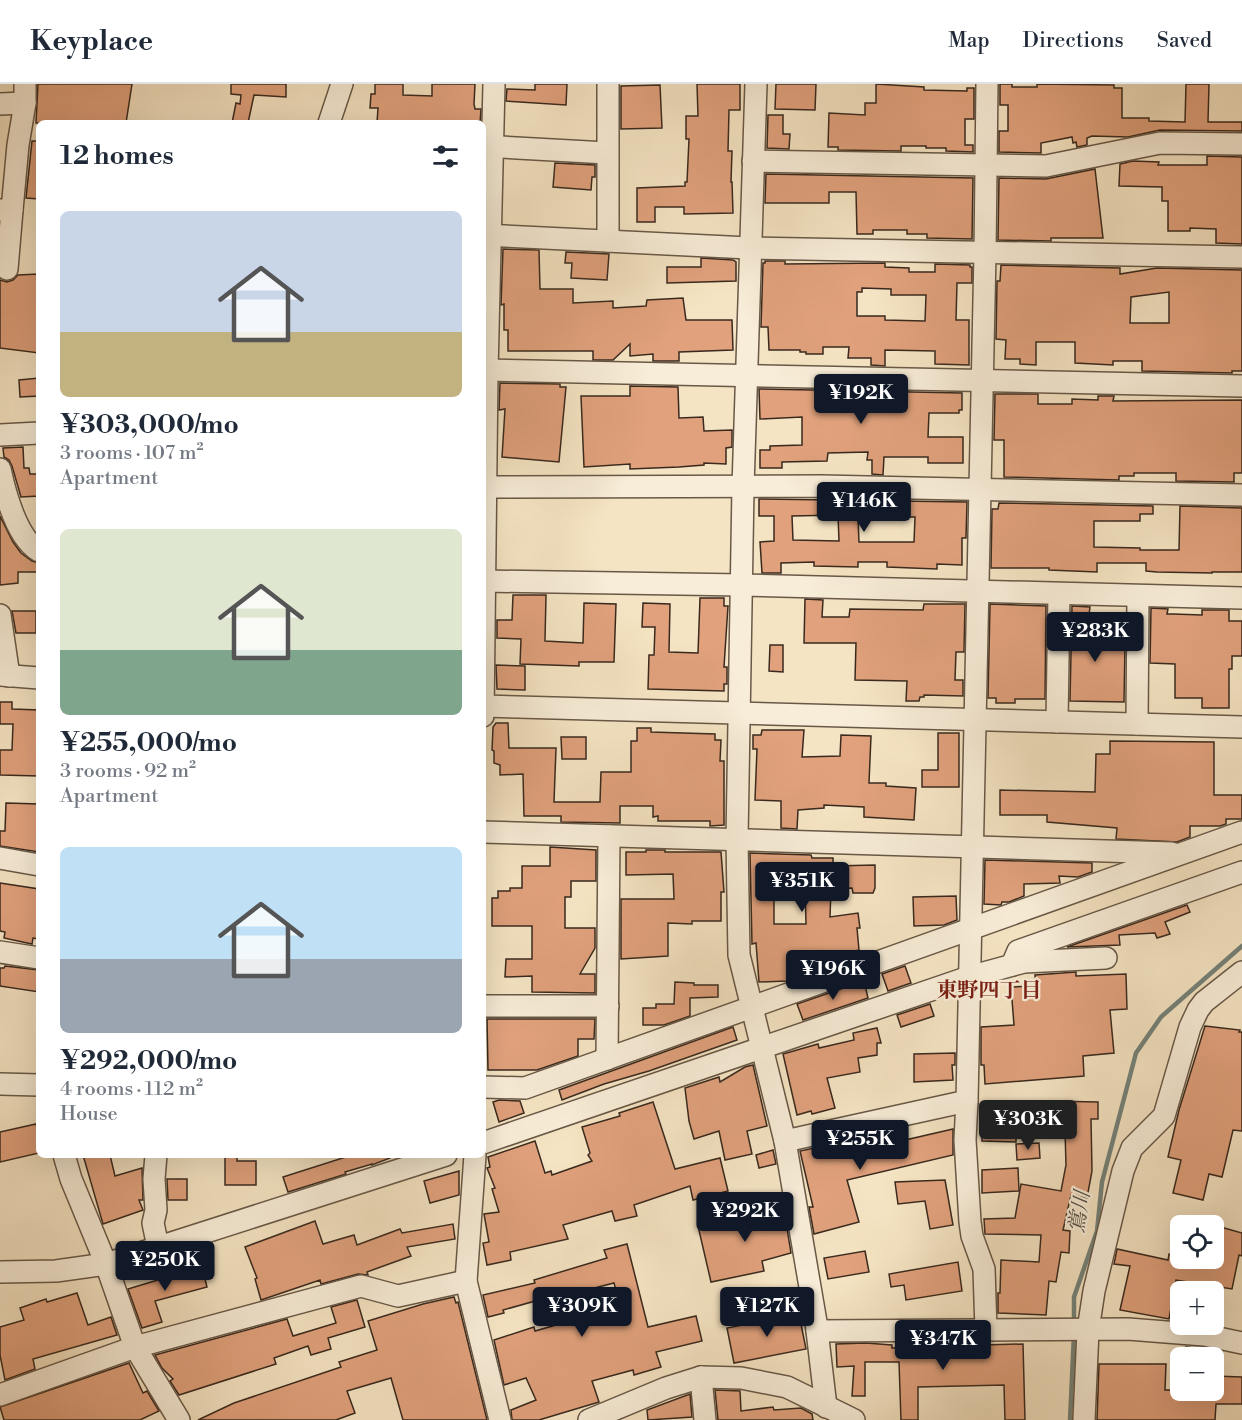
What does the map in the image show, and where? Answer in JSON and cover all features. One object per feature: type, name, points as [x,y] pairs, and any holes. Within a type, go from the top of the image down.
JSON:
[{"type":"street","points":[[330,120],[342,84]]},
{"type":"street","points":[[486,303],[488,146],[494,84]]},
{"type":"street","points":[[608,84],[608,241]]},
{"type":"street","points":[[756,84],[743,487],[737,839],[739,955],[785,1141],[817,1331],[826,1407]]},
{"type":"street","points":[[986,1330],[984,1269],[972,1236],[965,1140],[973,848],[987,84]]},
{"type":"street","points":[[0,104],[25,94],[6,210],[7,269]]},
{"type":"street","points":[[753,161],[1046,166],[1160,143],[1242,144]]},
{"type":"street","points":[[488,146],[607,153]]},
{"type":"street","points":[[487,235],[749,248],[1242,257]]},
{"type":"street","points":[[486,371],[1242,386]]},
{"type":"street","points":[[0,435],[36,433]]},
{"type":"street","points":[[0,469],[4,491],[12,511],[31,546],[36,549]]},
{"type":"street","points":[[486,487],[821,486],[1242,495]]},
{"type":"street","points":[[486,580],[1242,598]]},
{"type":"street","points":[[1057,722],[1059,594]]},
{"type":"street","points":[[1137,724],[1138,596]]},
{"type":"street","points":[[0,615],[4,676],[36,678]]},
{"type":"street","points":[[486,706],[1242,727]]},
{"type":"street","points":[[486,832],[1185,853]]},
{"type":"street","points":[[486,1087],[525,1088],[1242,832]]},
{"type":"street","points":[[607,1059],[609,836]]},
{"type":"street","points":[[0,858],[36,864]]},
{"type":"street","points":[[1012,965],[1018,951],[1242,872]]},
{"type":"street","points":[[0,952],[36,958]]},
{"type":"street","points":[[486,1142],[969,977],[1024,962],[1106,958]]},
{"type":"street","points":[[1084,1420],[1086,1330],[1123,1171],[1132,1148],[1164,1116],[1190,1027],[1198,1010],[1204,1002],[1242,972]]},
{"type":"street","points":[[486,1006],[608,1006]]},
{"type":"street","points":[[0,1084],[36,1085]]},
{"type":"street","points":[[785,1141],[967,1101]]},
{"type":"street","points":[[65,1158],[135,1347],[179,1420]]},
{"type":"street","points":[[156,1158],[154,1179],[156,1210],[153,1223],[158,1247]]},
{"type":"street","points":[[0,1272],[56,1271],[106,1264],[437,1158]]},
{"type":"street","points":[[476,1158],[466,1281],[500,1420]]},
{"type":"street","points":[[0,1395],[135,1347],[361,1286],[398,1296],[466,1281]]},
{"type":"street","points":[[817,1331],[1128,1329],[1204,1335],[1242,1343]]},
{"type":"street","points":[[701,1377],[705,1420]]},
{"type":"street","points":[[589,1420],[666,1388],[701,1377],[741,1378],[787,1387],[854,1420]]},
{"type":"building","points":[[38,84],[132,84],[126,120],[36,120]]},
{"type":"building","points":[[231,84],[286,84],[286,97],[254,95],[249,120],[233,120],[236,103],[240,104],[241,95],[231,94]]},
{"type":"building","points":[[375,84],[403,84],[403,95],[432,96],[432,84],[475,84],[474,104],[475,109],[481,109],[480,120],[377,120],[378,108],[370,108],[371,94],[375,94]]},
{"type":"building","points":[[535,84],[567,84],[566,105],[506,101],[507,89],[535,90]]},
{"type":"building","points":[[697,84],[740,84],[740,110],[729,110],[728,151],[732,151],[733,213],[684,214],[684,207],[655,207],[655,222],[637,222],[637,188],[685,186],[687,182],[689,139],[686,139],[686,116],[698,116]]},
{"type":"building","points":[[776,84],[816,84],[815,110],[775,109]]},
{"type":"building","points":[[876,84],[924,87],[924,90],[967,91],[967,88],[974,88],[974,119],[965,119],[965,145],[973,145],[973,152],[946,151],[946,148],[926,148],[926,146],[901,146],[901,151],[838,150],[838,147],[828,147],[829,113],[865,115],[865,103],[876,103]]},
{"type":"building","points":[[1000,84],[1012,84],[1012,87],[1037,87],[1037,84],[1114,85],[1114,88],[1122,88],[1122,118],[1185,122],[1186,84],[1209,84],[1208,122],[1242,122],[1242,131],[1160,130],[1128,137],[1092,136],[1087,138],[1087,145],[1077,147],[1072,137],[1041,143],[1041,153],[999,152],[999,131],[1008,131],[1008,105],[1000,105]]},
{"type":"building","points":[[660,85],[662,128],[621,129],[621,86]]},
{"type":"building","points":[[768,115],[783,115],[783,134],[790,134],[789,149],[767,148]]},
{"type":"building","points":[[32,141],[36,141],[36,199],[26,198]]},
{"type":"building","points":[[1207,156],[1242,157],[1242,244],[1216,243],[1216,229],[1190,228],[1190,231],[1168,231],[1168,201],[1162,201],[1162,187],[1119,186],[1120,164],[1133,161],[1159,162],[1158,165],[1207,165]]},
{"type":"building","points":[[555,163],[595,165],[595,177],[592,177],[591,190],[553,187]]},
{"type":"building","points":[[1095,169],[1103,238],[1051,238],[1051,241],[998,240],[999,178],[1046,179]]},
{"type":"building","points":[[766,174],[973,178],[972,239],[927,238],[927,234],[907,234],[907,230],[873,230],[873,234],[857,234],[856,192],[829,192],[829,203],[765,203]]},
{"type":"building","points":[[503,249],[539,250],[540,289],[573,289],[573,303],[613,301],[613,308],[646,306],[647,300],[683,298],[686,320],[732,320],[733,350],[679,352],[679,361],[653,361],[653,354],[630,356],[630,344],[613,360],[593,360],[593,351],[508,351],[508,330],[504,330],[504,304],[501,305]]},
{"type":"building","points":[[566,252],[609,254],[607,280],[571,278],[572,263],[565,263]]},
{"type":"building","points":[[701,258],[733,260],[736,262],[736,281],[667,283],[667,267],[701,267]]},
{"type":"building","points":[[765,261],[785,261],[785,264],[885,263],[885,267],[909,268],[909,272],[935,272],[935,264],[970,265],[972,283],[957,283],[956,320],[969,320],[969,365],[935,364],[935,351],[885,350],[885,366],[871,365],[871,358],[848,358],[849,347],[823,347],[823,354],[806,354],[800,350],[769,350],[768,327],[761,327],[763,263]],"holes":[[[862,288],[891,289],[891,295],[926,295],[925,321],[885,320],[885,316],[857,316],[857,292],[862,292]]]},
{"type":"building","points":[[1001,265],[1120,268],[1120,274],[1157,268],[1242,270],[1242,371],[1232,371],[1232,373],[1142,371],[1142,361],[1113,361],[1113,365],[1075,363],[1075,342],[1036,342],[1036,365],[1020,364],[1020,359],[1005,359],[1006,340],[996,339],[997,281],[1000,281]],"holes":[[[1169,292],[1169,323],[1130,323],[1131,297]]]},
{"type":"building","points":[[36,274],[36,353],[0,348],[0,280],[7,282],[18,275]]},
{"type":"building","points":[[36,378],[36,396],[20,397],[19,380]]},
{"type":"building","points":[[500,383],[560,384],[560,387],[566,387],[559,462],[502,457],[505,409],[499,410]]},
{"type":"building","points":[[630,386],[678,387],[679,418],[703,417],[704,431],[732,430],[732,447],[726,448],[726,464],[704,463],[704,465],[630,469],[630,464],[584,467],[581,396],[630,396]]},
{"type":"building","points":[[759,389],[962,393],[962,410],[959,410],[959,413],[929,413],[928,437],[963,437],[963,463],[928,463],[928,457],[884,457],[883,475],[872,474],[872,460],[867,460],[868,452],[828,453],[827,461],[782,462],[782,468],[760,468],[760,450],[770,450],[770,446],[802,445],[802,417],[760,419]]},
{"type":"building","points":[[995,394],[1038,394],[1038,404],[1072,404],[1072,399],[1098,400],[1098,396],[1114,396],[1113,401],[1242,400],[1242,473],[1234,473],[1234,482],[1176,481],[1176,473],[1134,473],[1134,476],[1119,476],[1119,480],[1004,477],[1004,440],[994,440]]},
{"type":"building","points":[[23,447],[24,468],[29,468],[30,474],[36,474],[36,496],[21,497],[12,466],[4,457],[3,448]]},
{"type":"building","points":[[759,499],[967,502],[966,538],[962,538],[962,565],[937,564],[937,569],[887,567],[887,562],[858,562],[858,567],[814,566],[814,562],[781,563],[781,573],[762,573],[760,542],[774,541],[774,516],[759,516]],"holes":[[[838,515],[839,541],[793,540],[792,516]],[[858,517],[915,517],[914,542],[859,542]]]},
{"type":"building","points":[[999,503],[1153,506],[1153,514],[1140,514],[1140,521],[1094,521],[1094,547],[1140,548],[1140,550],[1179,550],[1180,506],[1242,508],[1242,572],[1146,571],[1146,563],[1097,563],[1097,572],[1049,570],[1049,568],[991,568],[992,509],[998,509]]},
{"type":"building","points":[[0,516],[21,553],[36,562],[36,572],[18,572],[18,583],[0,585]]},
{"type":"building","points":[[513,595],[546,595],[545,641],[583,643],[584,603],[616,604],[614,662],[579,662],[579,666],[520,664],[521,639],[497,638],[497,620],[512,620]]},
{"type":"building","points":[[700,598],[724,598],[724,606],[728,606],[724,667],[727,667],[727,684],[724,684],[724,691],[648,689],[649,655],[654,655],[655,627],[642,627],[643,603],[670,604],[669,652],[698,653]]},
{"type":"building","points":[[805,599],[823,600],[822,617],[849,617],[850,609],[923,610],[924,604],[965,604],[964,652],[956,652],[955,680],[963,680],[963,696],[924,695],[919,701],[906,701],[907,681],[855,680],[856,643],[804,643]]},
{"type":"building","points":[[990,604],[1046,606],[1045,699],[1015,699],[1015,703],[996,703],[996,698],[988,698]]},
{"type":"building","points":[[1072,606],[1090,607],[1089,615],[1095,615],[1094,641],[1115,641],[1115,644],[1125,644],[1124,702],[1070,701]]},
{"type":"building","points":[[1151,608],[1168,609],[1167,614],[1202,615],[1202,610],[1229,610],[1229,621],[1242,621],[1242,656],[1232,656],[1232,669],[1229,669],[1229,708],[1202,708],[1202,698],[1175,698],[1175,664],[1150,663]]},
{"type":"building","points":[[12,611],[36,611],[36,633],[16,633]]},
{"type":"building","points":[[770,645],[783,645],[783,672],[769,671]]},
{"type":"building","points":[[496,665],[525,666],[525,690],[497,689]]},
{"type":"building","points":[[0,702],[12,702],[12,709],[36,710],[36,776],[0,775],[0,750],[12,750],[13,724],[0,724]]},
{"type":"building","points":[[496,723],[508,723],[509,748],[556,748],[554,802],[600,802],[601,772],[631,772],[631,741],[637,741],[637,728],[651,728],[651,732],[715,734],[715,740],[721,740],[720,761],[724,761],[724,825],[710,826],[710,821],[658,821],[658,816],[653,817],[653,806],[620,806],[620,823],[561,822],[561,816],[524,816],[523,774],[500,775],[500,765],[494,763],[493,727]]},
{"type":"building","points":[[762,730],[804,730],[802,757],[840,756],[841,735],[871,736],[869,783],[916,788],[914,820],[864,817],[864,807],[824,805],[824,808],[798,810],[797,829],[781,828],[781,801],[755,800],[757,749],[753,749],[753,735],[761,735]]},
{"type":"building","points":[[938,733],[959,733],[959,787],[922,787],[922,770],[938,770]]},
{"type":"building","points":[[561,737],[586,737],[586,759],[562,759]]},
{"type":"building","points":[[1110,741],[1214,742],[1214,795],[1242,795],[1242,819],[1226,819],[1226,824],[1220,826],[1190,826],[1190,837],[1177,842],[1116,839],[1117,828],[1047,822],[1047,815],[1000,815],[1000,790],[1095,792],[1096,754],[1110,754]]},
{"type":"building","points":[[6,803],[36,804],[36,852],[0,846],[0,831],[5,831]]},
{"type":"building","points":[[550,847],[596,850],[596,881],[571,881],[571,897],[565,897],[565,928],[595,928],[595,948],[580,974],[595,974],[595,993],[532,992],[532,976],[505,977],[506,959],[532,959],[532,926],[492,926],[492,898],[498,898],[498,891],[522,888],[522,866],[550,866]]},
{"type":"building","points":[[646,850],[721,852],[724,892],[721,892],[721,921],[692,921],[692,924],[668,923],[668,956],[621,959],[621,899],[674,899],[673,874],[626,875],[626,852],[646,852]]},
{"type":"building","points":[[750,853],[833,858],[833,866],[875,865],[873,893],[853,893],[852,888],[831,889],[830,917],[858,913],[860,928],[857,928],[859,950],[855,951],[857,956],[846,960],[825,960],[826,966],[801,968],[801,976],[787,981],[759,982],[756,943],[752,944]],"holes":[[[774,884],[805,884],[806,924],[774,924]]]},
{"type":"building","points":[[985,860],[1092,863],[1092,872],[1078,877],[1059,876],[1060,883],[1024,884],[1024,896],[1009,902],[1002,902],[1001,905],[984,904]]},
{"type":"building","points":[[0,883],[36,889],[36,938],[33,938],[32,944],[4,938],[5,932],[0,931]]},
{"type":"building","points":[[956,896],[957,920],[944,925],[914,926],[913,897]]},
{"type":"building","points":[[1187,905],[1190,912],[1165,922],[1170,934],[1157,938],[1155,933],[1119,935],[1120,945],[1067,947]]},
{"type":"building","points":[[5,966],[36,970],[36,992],[0,986],[0,968]]},
{"type":"building","points":[[905,966],[911,983],[888,991],[882,974]]},
{"type":"building","points":[[1076,972],[1076,976],[1126,974],[1127,1009],[1110,1010],[1114,1053],[1083,1056],[1084,1076],[985,1084],[984,1065],[981,1065],[981,1027],[1014,1025],[1011,987],[1036,986],[1035,975]]},
{"type":"building","points":[[864,981],[868,998],[803,1020],[797,1004]]},
{"type":"building","points":[[675,982],[718,985],[718,997],[690,998],[690,1016],[664,1025],[643,1025],[643,1008],[656,1008],[656,1004],[674,1004]]},
{"type":"building","points":[[930,1004],[934,1016],[901,1027],[897,1015]]},
{"type":"building","points":[[487,1019],[595,1019],[594,1039],[578,1039],[578,1056],[537,1070],[488,1070]]},
{"type":"building","points":[[1205,1026],[1242,1032],[1242,1131],[1233,1130],[1222,1177],[1209,1174],[1203,1200],[1173,1193],[1181,1160],[1168,1157],[1179,1110]]},
{"type":"building","points":[[733,1027],[737,1040],[562,1100],[559,1090]]},
{"type":"building","points":[[877,1028],[881,1043],[877,1043],[877,1055],[858,1058],[860,1072],[827,1078],[835,1108],[797,1115],[783,1054],[818,1044],[819,1048],[854,1040],[853,1033]]},
{"type":"building","points":[[955,1053],[955,1065],[952,1065],[953,1080],[914,1082],[914,1054]]},
{"type":"building","points":[[753,1065],[767,1126],[747,1131],[752,1154],[725,1160],[719,1131],[694,1139],[685,1088],[719,1077],[720,1082],[745,1067]]},
{"type":"building","points":[[520,1101],[524,1113],[499,1122],[493,1102]]},
{"type":"building","points":[[1048,1101],[1098,1102],[1098,1119],[1091,1119],[1092,1171],[1087,1198],[1071,1195],[1063,1230],[1070,1231],[1069,1253],[1061,1252],[1056,1282],[1049,1281],[1046,1315],[998,1313],[1001,1260],[1039,1262],[1041,1235],[985,1234],[984,1219],[1015,1218],[1021,1184],[1061,1191],[1066,1165],[1065,1131],[1048,1131]]},
{"type":"building","points":[[653,1102],[675,1169],[720,1158],[728,1191],[693,1200],[690,1186],[634,1205],[637,1216],[615,1221],[612,1211],[563,1225],[568,1239],[510,1252],[511,1260],[487,1265],[483,1243],[489,1242],[484,1214],[499,1212],[492,1189],[495,1188],[487,1168],[490,1167],[488,1157],[535,1141],[545,1173],[551,1171],[552,1175],[592,1161],[588,1155],[590,1153],[582,1127],[620,1116],[619,1113]]},
{"type":"building","points":[[983,1112],[1016,1112],[1016,1142],[982,1141]]},
{"type":"building","points":[[36,1124],[36,1154],[0,1162],[0,1132]]},
{"type":"building","points":[[953,1129],[953,1155],[847,1180],[859,1222],[814,1234],[809,1207],[813,1207],[800,1151],[877,1135],[879,1146]]},
{"type":"building","points":[[1039,1143],[1040,1158],[1017,1160],[1016,1144]]},
{"type":"building","points":[[773,1150],[776,1164],[759,1168],[756,1155]]},
{"type":"building","points":[[84,1158],[111,1158],[115,1176],[142,1168],[143,1200],[139,1200],[143,1210],[103,1224]]},
{"type":"building","points":[[225,1158],[237,1158],[237,1161],[256,1161],[256,1185],[225,1185]]},
{"type":"building","points":[[343,1158],[390,1158],[288,1192],[283,1177]]},
{"type":"building","points":[[1018,1168],[1019,1191],[982,1193],[982,1170]]},
{"type":"building","points":[[459,1171],[459,1195],[430,1203],[424,1181]]},
{"type":"building","points":[[167,1179],[187,1179],[187,1200],[168,1200]]},
{"type":"building","points":[[945,1180],[953,1225],[930,1229],[925,1201],[898,1204],[895,1182]]},
{"type":"building","points":[[783,1204],[791,1253],[762,1261],[764,1271],[711,1282],[698,1226]]},
{"type":"building","points":[[315,1221],[323,1244],[354,1235],[357,1245],[400,1229],[402,1233],[453,1224],[455,1239],[407,1247],[411,1256],[367,1272],[368,1275],[358,1274],[321,1284],[320,1280],[261,1300],[255,1279],[257,1278],[245,1247]]},
{"type":"building","points":[[1224,1228],[1242,1233],[1242,1256],[1239,1255],[1232,1289],[1224,1288],[1224,1281],[1170,1281],[1169,1319],[1120,1310],[1130,1266],[1114,1264],[1117,1249],[1168,1260],[1169,1254],[1170,1269],[1224,1269]]},
{"type":"building","points":[[627,1244],[648,1327],[696,1316],[702,1341],[656,1352],[661,1367],[634,1375],[633,1370],[592,1381],[599,1402],[539,1420],[512,1420],[511,1410],[536,1400],[526,1378],[504,1385],[494,1340],[534,1327],[535,1331],[577,1319],[578,1322],[621,1309],[614,1283],[540,1302],[539,1300],[503,1310],[504,1313],[488,1317],[483,1295],[535,1283],[534,1280],[607,1258],[604,1250]]},
{"type":"building","points":[[865,1251],[869,1272],[828,1279],[824,1258]]},
{"type":"building","points":[[958,1262],[962,1291],[906,1300],[904,1285],[891,1287],[889,1274]]},
{"type":"building","points":[[201,1263],[207,1287],[155,1301],[162,1322],[142,1328],[128,1289],[171,1276],[169,1272]]},
{"type":"building","points":[[77,1293],[88,1325],[111,1317],[117,1335],[33,1359],[35,1369],[5,1380],[0,1355],[0,1327],[24,1320],[20,1308],[46,1299],[47,1302]]},
{"type":"building","points":[[454,1297],[456,1303],[458,1302],[487,1420],[403,1420],[391,1378],[347,1391],[355,1413],[336,1420],[198,1420],[234,1403],[341,1367],[339,1362],[377,1350],[368,1321]]},
{"type":"building","points":[[357,1300],[365,1327],[328,1338],[331,1349],[311,1355],[308,1346],[274,1358],[276,1364],[179,1395],[170,1381],[173,1379],[162,1368],[155,1355],[287,1319],[293,1336],[336,1323],[331,1307]]},
{"type":"building","points":[[799,1314],[806,1349],[734,1363],[727,1328]]},
{"type":"building","points":[[941,1343],[952,1343],[952,1346],[982,1343],[982,1345],[1023,1344],[1025,1420],[1005,1420],[1004,1385],[918,1387],[918,1420],[901,1420],[899,1362],[865,1362],[865,1396],[852,1396],[854,1366],[837,1367],[836,1344],[892,1345],[892,1348],[941,1346]]},
{"type":"building","points":[[129,1363],[143,1393],[147,1391],[159,1411],[140,1420],[4,1420],[0,1407]]},
{"type":"building","points":[[1099,1364],[1166,1364],[1165,1390],[1170,1390],[1170,1401],[1224,1401],[1224,1376],[1242,1377],[1242,1404],[1216,1404],[1215,1420],[1097,1420]]},
{"type":"building","points":[[715,1390],[740,1391],[741,1411],[773,1407],[774,1410],[801,1408],[812,1414],[813,1420],[718,1420]]},
{"type":"building","points":[[690,1394],[692,1417],[648,1420],[647,1410]]},
{"type":"waterway","name":"鴬川","points":[[1074,1322],[1074,1297],[1097,1231],[1102,1182],[1136,1053],[1161,1017],[1242,946]]},
{"type":"waterway","name":"鴬川","points":[[1070,1420],[1074,1334]]},
{"type":"district","name":"東野四丁目","points":[[989,991]]}]
